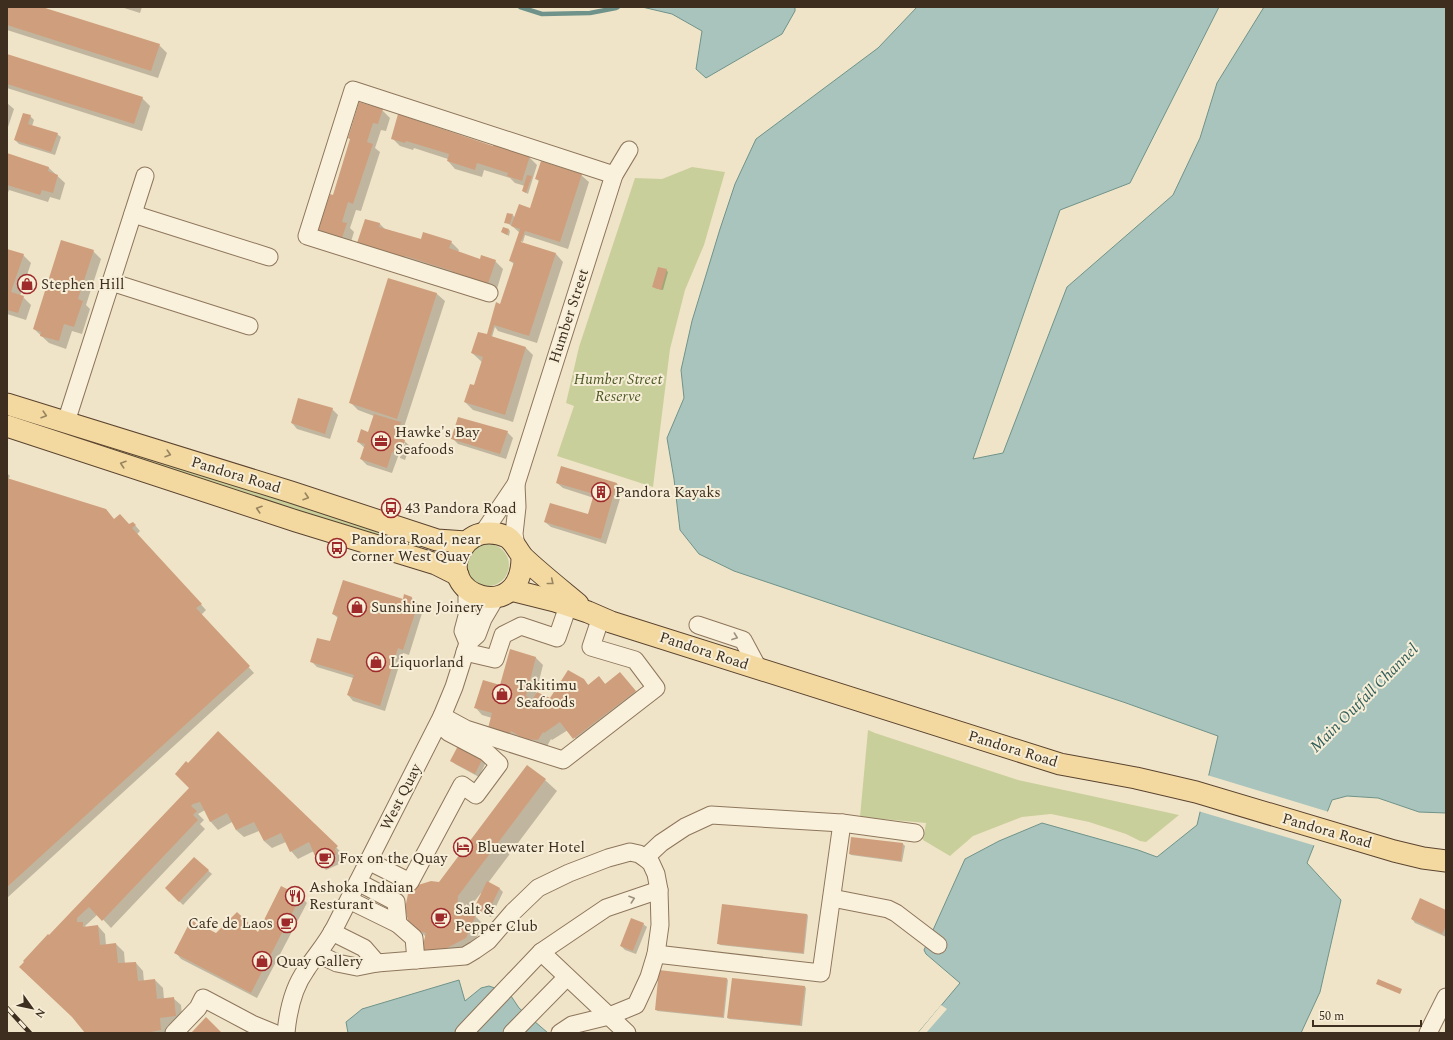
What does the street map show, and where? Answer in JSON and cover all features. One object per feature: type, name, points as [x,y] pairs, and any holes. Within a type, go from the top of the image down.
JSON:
[{"type":"main road","name":"Pandora Road","points":[[7,404],[291,492],[437,540],[474,538]]},
{"type":"main road","name":"Pandora Road","points":[[7,426],[296,521],[436,564],[463,582]]},
{"type":"main road","points":[[496,533],[507,538],[542,575],[586,612],[540,596],[504,594],[486,598],[476,595],[463,582],[457,564],[459,553],[474,538],[496,533]]},
{"type":"main road","points":[[504,594],[519,578],[522,567],[519,551]]},
{"type":"main road","name":"Pandora Road","points":[[586,612],[611,622],[1060,764],[1136,778],[1196,792],[1423,858],[1446,861]]},
{"type":"street","points":[[489,292],[307,236],[353,90],[614,175]]},
{"type":"street","name":"Humber Street","points":[[519,551],[514,534],[517,507],[516,484],[614,175],[629,150]]},
{"type":"street","points":[[66,422],[145,176]]},
{"type":"street","points":[[133,214],[269,257]]},
{"type":"street","points":[[111,282],[249,326]]},
{"type":"street","name":"Humber Street","points":[[474,538],[516,484]]},
{"type":"street","name":"West Quay","points":[[463,582],[467,616],[463,631],[467,648]]},
{"type":"street","name":"West Quay","points":[[286,1033],[291,1002],[305,970],[318,954],[332,932],[440,721],[467,648],[477,635],[483,618],[504,594]]},
{"type":"street","points":[[467,648],[495,659],[503,635],[521,626],[557,638],[586,612]]},
{"type":"street","points":[[440,721],[564,760],[656,688],[634,660],[591,647],[586,612]]},
{"type":"street","points":[[698,625],[743,640],[758,668]]},
{"type":"street","points":[[368,861],[410,882],[462,785],[476,795],[499,764],[486,752],[440,721]]},
{"type":"street","points":[[645,858],[661,843],[685,827],[711,815],[842,823],[915,833]]},
{"type":"street","points":[[656,954],[821,973],[842,823]]},
{"type":"street","points":[[318,954],[337,963],[357,966],[465,956],[488,941],[513,912],[538,888],[569,873],[608,858],[630,852],[639,854],[651,863],[656,874],[659,890],[660,925],[656,954],[650,977],[636,1005],[609,1016],[572,1026],[560,1033]]},
{"type":"street","points":[[358,882],[396,902],[398,924]]},
{"type":"street","points":[[464,1033],[541,952],[606,908],[659,890]]},
{"type":"street","points":[[832,898],[888,909],[896,913],[938,945]]},
{"type":"street","points":[[349,900],[398,924],[414,938],[416,960]]},
{"type":"street","points":[[332,932],[364,948],[377,963]]},
{"type":"street","points":[[541,952],[627,1033]]},
{"type":"street","points":[[512,1033],[567,976]]},
{"type":"street","points":[[174,1033],[198,1008],[203,998],[252,1024],[274,1033]]},
{"type":"street","points":[[1428,1033],[1444,1005]]},
{"type":"green space","name":"Humber Street Reserve","points":[[692,167],[725,172],[704,245],[685,290],[670,349],[653,487],[557,456],[574,406],[566,403],[579,347],[635,178],[662,179]]},
{"type":"green space","points":[[7,409],[422,542],[420,552],[7,421]]},
{"type":"green space","points":[[484,544],[492,544],[500,547],[506,553],[509,565],[506,577],[500,583],[492,586],[484,586],[476,583],[470,577],[467,569],[467,561],[470,553],[476,547]]},
{"type":"green space","points":[[868,730],[1018,780],[1179,815],[1146,842],[1089,822],[1051,814],[1022,817],[973,836],[950,856],[923,840],[926,823],[860,817]]},
{"type":"water","points":[[642,7],[795,7],[795,11],[782,34],[706,78],[696,69],[702,31],[672,14]]},
{"type":"water","name":"Main Outfall Channel","points":[[917,7],[1219,7],[1130,183],[1060,210],[973,459],[1003,453],[1067,287],[1173,195],[1200,138],[1217,83],[1264,7],[1446,7],[1446,813],[1419,812],[1378,798],[1347,796],[1332,800],[1307,863],[1341,900],[1320,992],[1301,1033],[918,1033],[960,983],[926,954],[924,950],[965,859],[999,841],[1042,823],[1138,850],[1157,857],[1197,825],[1218,736],[1126,703],[734,571],[699,554],[680,530],[667,438],[684,398],[681,370],[692,321],[735,184],[756,139],[878,48]]},
{"type":"water","points":[[459,980],[465,1001],[481,988],[489,986],[509,993],[519,1008],[548,1033],[348,1033],[346,1022],[362,1009]]},
{"type":"pier","points":[[1207,775],[1329,812],[1316,846],[1198,811]]},
{"type":"pier","points":[[941,1005],[947,1009],[926,1033],[918,1033]]},
{"type":"building","points":[[7,7],[42,7],[160,44],[151,71],[7,25]]},
{"type":"building","points":[[7,54],[143,97],[134,124],[7,84]]},
{"type":"building","points":[[359,102],[383,109],[378,124],[373,123],[367,142],[373,144],[353,204],[348,202],[342,222],[347,223],[342,238],[318,230],[330,194],[333,195],[350,139],[348,138]]},
{"type":"building","points":[[23,113],[31,115],[28,124],[58,133],[51,152],[14,140]]},
{"type":"building","points":[[398,114],[493,146],[493,144],[530,156],[522,181],[507,176],[508,173],[477,163],[475,170],[447,161],[449,154],[406,141],[405,143],[391,139]]},
{"type":"building","points":[[7,153],[49,167],[48,171],[58,175],[53,193],[42,190],[40,195],[7,185]]},
{"type":"building","points":[[541,161],[582,174],[560,242],[525,231],[521,242],[556,253],[529,336],[494,325],[491,336],[526,347],[505,415],[464,402],[470,384],[474,385],[483,357],[471,353],[478,332],[487,334],[496,302],[500,304],[514,262],[509,261],[520,229],[511,226],[519,204],[530,208],[539,180],[535,179]]},
{"type":"building","points":[[527,175],[532,176],[526,193],[522,191]]},
{"type":"building","points":[[507,213],[513,214],[510,224],[504,223]]},
{"type":"building","points":[[365,219],[380,223],[379,227],[421,239],[423,232],[452,241],[449,248],[480,259],[481,255],[496,260],[488,284],[405,256],[405,258],[357,243]]},
{"type":"building","points":[[503,227],[509,229],[507,235],[501,232]]},
{"type":"building","points":[[61,240],[94,250],[78,299],[83,301],[74,327],[64,324],[59,341],[40,336],[41,332],[33,329]]},
{"type":"building","points":[[7,249],[24,254],[11,292],[24,296],[18,313],[7,310]]},
{"type":"building","points":[[658,267],[667,269],[661,290],[652,287]]},
{"type":"building","points":[[388,278],[437,293],[397,419],[349,403]]},
{"type":"building","points":[[298,398],[333,408],[325,434],[291,423]]},
{"type":"building","name":"Hawke's Bay Seafoods","points":[[374,414],[401,422],[397,437],[405,440],[400,455],[392,452],[387,468],[360,459],[365,444],[357,442],[361,429],[368,432]]},
{"type":"building","points":[[458,417],[508,431],[500,454],[451,439]]},
{"type":"building","points":[[561,466],[617,483],[601,539],[544,522],[550,503],[588,514],[594,494],[556,483]]},
{"type":"building","points":[[7,478],[106,509],[114,519],[120,514],[129,524],[133,522],[136,525],[132,528],[202,604],[196,608],[250,666],[7,887]]},
{"type":"building","points":[[343,580],[403,599],[404,594],[412,597],[411,602],[418,604],[403,650],[398,648],[380,706],[347,695],[354,675],[310,662],[317,638],[330,641],[338,616],[332,614]]},
{"type":"building","points":[[510,649],[536,657],[526,696],[532,700],[537,692],[550,698],[568,670],[584,679],[588,685],[599,676],[605,684],[620,672],[636,691],[573,739],[560,722],[544,733],[543,732],[538,740],[524,739],[511,731],[509,739],[487,732],[492,713],[474,708],[483,680],[500,685]]},
{"type":"building","points":[[218,731],[338,846],[335,849],[337,854],[318,863],[309,842],[290,852],[281,833],[264,841],[254,822],[236,830],[227,813],[210,822],[200,802],[193,804],[191,806],[197,811],[193,815],[198,820],[102,921],[89,907],[77,918],[77,922],[83,922],[83,927],[98,925],[100,945],[116,943],[118,963],[136,962],[138,981],[155,979],[157,999],[174,997],[176,1016],[160,1018],[161,1030],[146,1033],[85,1033],[72,1017],[19,967],[48,934],[49,935],[189,788],[175,774],[186,761],[188,763]]},
{"type":"building","points":[[459,744],[483,758],[475,774],[450,761]]},
{"type":"building","points":[[527,765],[546,779],[458,896],[457,912],[476,915],[466,938],[445,949],[421,952],[426,933],[418,931],[408,921],[405,908],[408,894],[418,885],[431,881],[439,882]]},
{"type":"building","points":[[851,837],[903,843],[901,861],[849,854]]},
{"type":"building","points":[[194,857],[209,870],[179,902],[165,888]]},
{"type":"building","points":[[487,881],[500,888],[487,914],[474,908]]},
{"type":"building","points":[[281,886],[301,896],[251,993],[174,953],[191,920],[216,933],[237,912],[258,932]]},
{"type":"building","points":[[1420,898],[1446,910],[1446,926],[1442,934],[1411,919]]},
{"type":"building","points":[[722,904],[807,914],[803,953],[717,944]]},
{"type":"building","points":[[631,918],[644,923],[633,951],[620,946]]},
{"type":"building","points":[[659,970],[727,978],[723,1017],[655,1010]]},
{"type":"building","points":[[732,978],[805,986],[800,1025],[727,1018]]},
{"type":"building","points":[[1378,979],[1402,989],[1400,994],[1376,984]]},
{"type":"building","points":[[206,1017],[222,1033],[191,1033]]},
{"type":"waterway","points":[[520,7],[542,14],[590,13],[618,7]]},
{"type":"railway","points":[[7,1008],[30,1033]]},
{"type":"place","name":"Stephen Hill","points":[[27,284]]},
{"type":"place","name":"Hawke's Bay Seafoods","points":[[381,441]]},
{"type":"place","name":"Pandora Kayaks","points":[[601,492]]},
{"type":"place","name":"43 Pandora Road","points":[[391,508]]},
{"type":"place","name":"Pandora Road, near corner West Quay","points":[[337,548]]},
{"type":"place","name":"Sunshine Joinery","points":[[357,607]]},
{"type":"place","name":"Liquorland","points":[[376,662]]},
{"type":"place","name":"Takitimu Seafoods","points":[[502,694]]},
{"type":"place","name":"Bluewater Hotel","points":[[463,847]]},
{"type":"place","name":"Fox on the Quay","points":[[325,858]]},
{"type":"place","name":"Ashoka Indaian Resturant","points":[[295,896]]},
{"type":"place","name":"Salt & Pepper Club","points":[[441,918]]},
{"type":"place","name":"Cafe de Laos","points":[[287,923]]},
{"type":"place","name":"Quay Gallery","points":[[262,961]]}]
